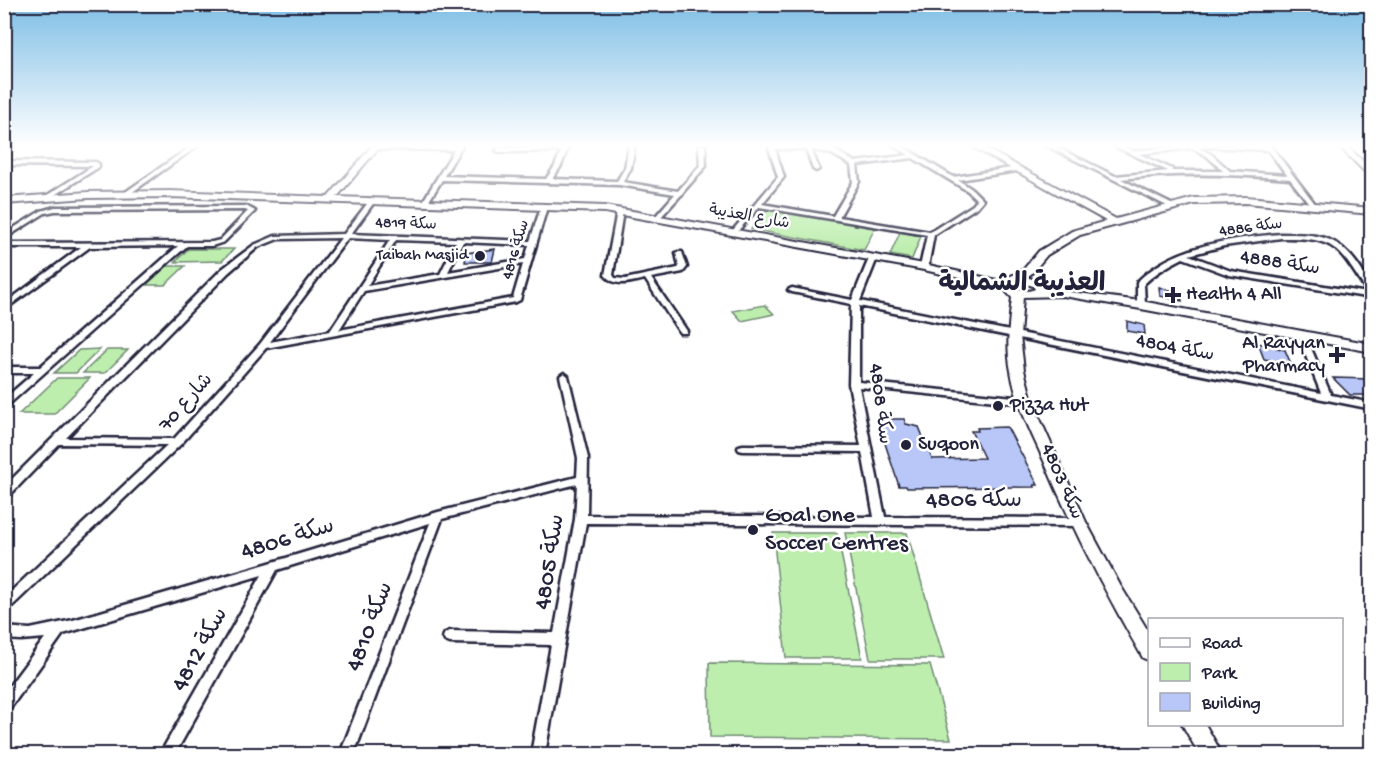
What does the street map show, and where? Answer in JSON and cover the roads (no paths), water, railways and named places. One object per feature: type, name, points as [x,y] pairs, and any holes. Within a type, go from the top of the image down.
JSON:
[{"type":"street","points":[[48,197],[75,180]]},
{"type":"street","points":[[126,194],[145,180]]},
{"type":"street","points":[[330,200],[347,180]]},
{"type":"street","points":[[425,203],[439,180]]},
{"type":"street","points":[[527,180],[619,183],[681,193]]},
{"type":"street","points":[[657,218],[691,180]]},
{"type":"street","points":[[735,231],[778,180]]},
{"type":"street","points":[[835,218],[856,180]]},
{"type":"street","points":[[759,205],[931,234],[975,206],[980,200],[970,190],[954,180]]},
{"type":"street","points":[[1038,180],[1113,221]]},
{"type":"street","points":[[1120,180],[1171,206]]},
{"type":"street","points":[[1295,180],[1313,205]]},
{"type":"street","name":"شارع العذيبة","points":[[4,201],[126,194],[620,211],[982,279],[1371,348]]},
{"type":"street","points":[[1023,285],[1054,244],[1076,233],[1171,206],[1221,200],[1371,211]]},
{"type":"street","name":"شارع 70","points":[[4,606],[177,442],[263,346],[372,201]]},
{"type":"street","name":"سكة 4816","points":[[332,334],[516,300],[544,207]]},
{"type":"street","points":[[4,237],[43,212],[55,209],[252,210],[222,241],[212,244],[4,245]]},
{"type":"street","points":[[620,211],[610,278],[625,281],[680,270],[683,267],[680,254]]},
{"type":"street","points":[[924,267],[931,234]]},
{"type":"street","name":"سكة 4819","points":[[56,441],[225,271],[256,246],[277,237],[346,236],[533,243]]},
{"type":"street","name":"سكة 4886","points":[[1141,306],[1140,284],[1147,276],[1194,251],[1267,237],[1326,240],[1342,249],[1371,295]]},
{"type":"street","points":[[263,346],[332,334],[394,238]]},
{"type":"street","points":[[443,275],[460,241]]},
{"type":"street","points":[[4,308],[88,245]]},
{"type":"street","points":[[4,404],[184,245]]},
{"type":"street","name":"سكة 4888","points":[[1185,256],[1229,273],[1371,295]]},
{"type":"street","name":"سكة 4808","points":[[873,258],[855,303],[854,384],[880,521]]},
{"type":"street","points":[[361,289],[528,261]]},
{"type":"street","points":[[647,277],[683,331]]},
{"type":"street","name":"سكة 4803","points":[[1023,285],[1014,336],[1017,370],[1025,401],[1078,522],[1113,590],[1148,650]]},
{"type":"street","name":"سكة 4804","points":[[792,290],[1371,406]]},
{"type":"street","points":[[1301,334],[1329,398]]},
{"type":"street","points":[[4,370],[42,370]]},
{"type":"street","name":"سكة 4805","points":[[538,754],[581,519],[583,458],[564,376]]},
{"type":"street","points":[[854,384],[1025,401]]},
{"type":"street","points":[[4,494],[56,441],[177,442]]},
{"type":"street","points":[[743,448],[866,449]]},
{"type":"street","name":"سكة 4806","points":[[4,633],[15,635],[59,629],[438,516],[583,479]]},
{"type":"street","name":"سكة 4810","points":[[347,754],[438,516]]},
{"type":"street","name":"سكة 4806","points":[[581,519],[1078,522]]},
{"type":"street","name":"سكة 4812","points":[[167,754],[273,567]]},
{"type":"street","points":[[4,705],[59,629]]},
{"type":"street","points":[[450,637],[559,639]]},
{"type":"street","points":[[1194,726],[1211,754]]},
{"type":"place","name":"Taibah Masjid","points":[[480,256]]},
{"type":"place","name":"Health 4 All","points":[[1173,295]]},
{"type":"place","name":"Al Rayyan Pharmacy","points":[[1337,355]]},
{"type":"place","name":"Pizza Hut","points":[[998,406]]},
{"type":"place","name":"Suqoon","points":[[906,445]]},
{"type":"place","name":"Goal One Soccer Centres","points":[[753,530]]},
{"type":"district","name":"العذيبة الشمالية","points":[[1022,285]]}]
